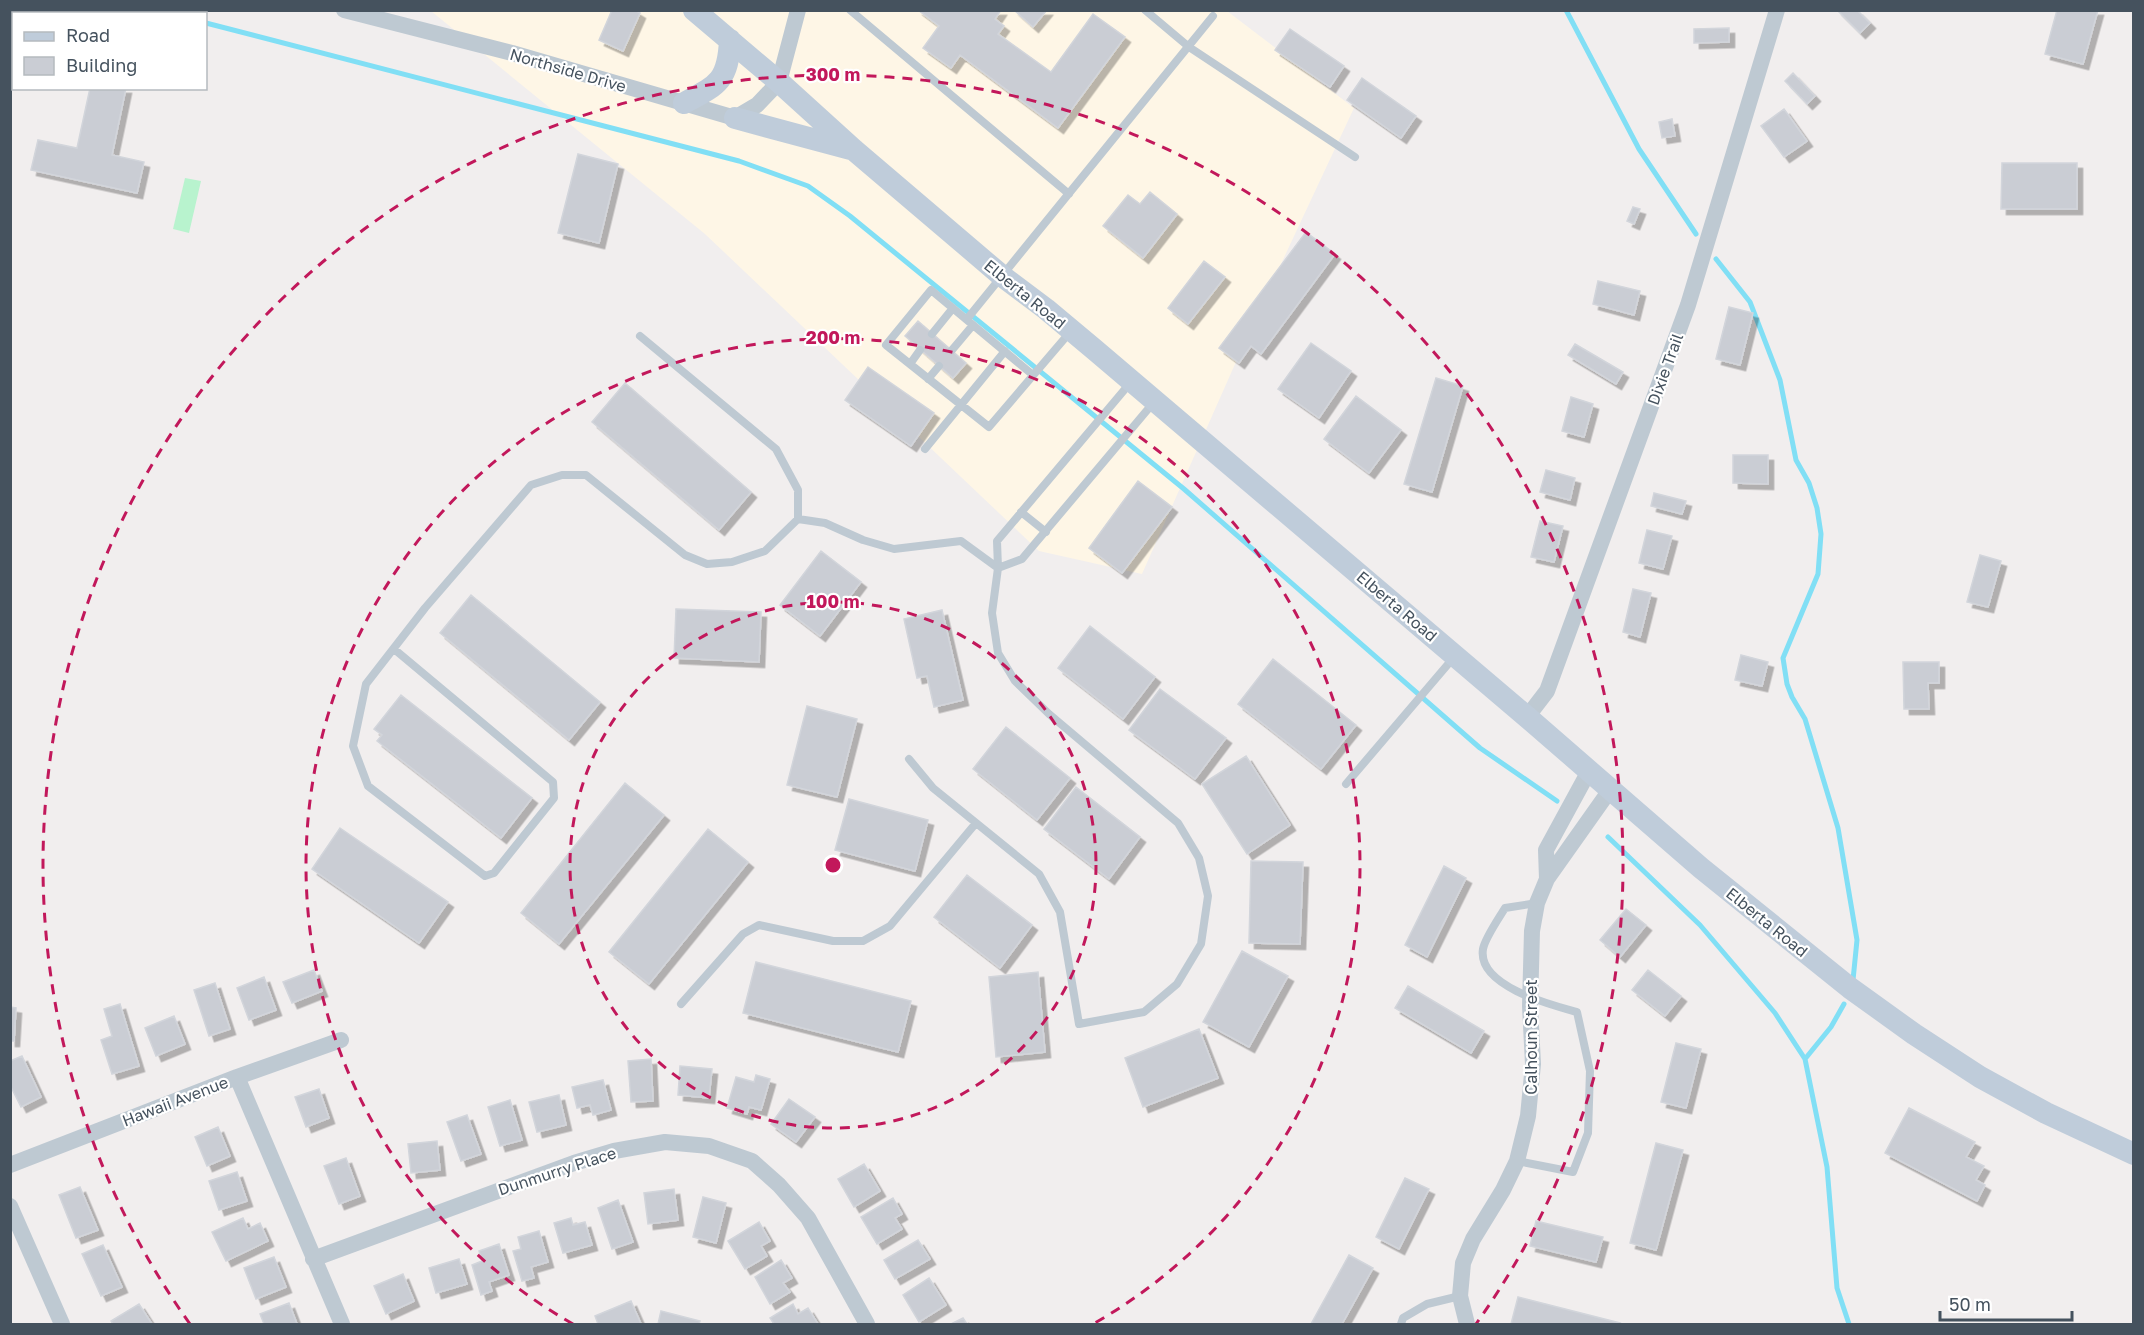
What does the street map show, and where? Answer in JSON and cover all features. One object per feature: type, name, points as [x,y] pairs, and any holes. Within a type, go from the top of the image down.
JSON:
[{"type":"street","name":"Northside Drive","points":[[344,10],[512,53],[735,118]]},
{"type":"street","points":[[735,118],[757,105],[779,82],[798,10]]},
{"type":"street","name":"Dixie Trail","points":[[1527,717],[1546,691],[1688,305],[1777,10]]},
{"type":"street","name":"Elberta Road","points":[[700,12],[854,150],[1002,276],[1132,381],[1701,868],[1822,966],[1914,1034],[1989,1082],[2046,1113],[2133,1154]]},
{"type":"street","points":[[684,103],[711,89],[722,77],[729,61],[730,40]]},
{"type":"street","points":[[735,118],[854,150]]},
{"type":"street","name":"Calhoun Street","points":[[1547,879],[1546,850],[1589,771]]},
{"type":"street","name":"Calhoun Street","points":[[1467,1324],[1460,1296],[1463,1263],[1473,1239],[1503,1190],[1517,1161],[1528,1116],[1533,1064],[1532,931],[1537,903],[1547,879],[1610,790]]},
{"type":"street","name":"Hawaii Avenue","points":[[10,1165],[237,1077],[341,1040]]},
{"type":"street","points":[[237,1077],[342,1324]]},
{"type":"street","name":"Dunmurry Place","points":[[313,1258],[574,1163],[614,1151],[665,1142],[710,1146],[752,1161],[779,1185],[808,1218],[867,1324]]},
{"type":"street","points":[[10,1206],[62,1324]]},
{"type":"lane","points":[[850,10],[1069,194]]},
{"type":"lane","points":[[1145,10],[1189,47],[1355,157]]},
{"type":"lane","points":[[951,350],[1002,276],[1214,16]]},
{"type":"lane","points":[[1033,375],[931,290],[886,345],[989,426],[1033,375],[1071,330]]},
{"type":"lane","points":[[932,334],[953,308]]},
{"type":"lane","points":[[394,649],[553,782],[554,798],[494,873],[485,876],[368,786],[353,746],[366,684],[425,608],[531,485],[562,475],[586,475],[685,555],[707,564],[732,562],[765,551],[798,519],[798,490],[776,449],[640,336]]},
{"type":"lane","points":[[910,364],[920,350]]},
{"type":"lane","points":[[925,449],[1005,351]]},
{"type":"lane","points":[[928,379],[939,366]]},
{"type":"lane","points":[[909,759],[933,788],[1039,874],[1060,912],[1079,1024],[1144,1012],[1177,984],[1201,944],[1208,896],[1198,858],[1178,823],[1049,714],[1014,681],[998,653],[992,612],[998,568],[997,542],[1132,381]]},
{"type":"lane","points":[[998,568],[1022,559],[1155,401]]},
{"type":"lane","points":[[1021,512],[1046,532]]},
{"type":"lane","points":[[798,519],[825,523],[863,540],[894,549],[961,541],[998,568]]},
{"type":"lane","points":[[1346,784],[1456,656]]},
{"type":"lane","points":[[681,1004],[742,934],[759,925],[833,941],[863,940],[890,926],[976,823]]},
{"type":"lane","points":[[1517,1161],[1574,1172],[1588,1133],[1590,1071],[1577,1012],[1531,999],[1503,983],[1485,964],[1483,948],[1505,908],[1537,903]]},
{"type":"lane","points":[[1401,1324],[1403,1318],[1427,1304],[1460,1296]]},
{"type":"shaded area","points":[[431,11],[1227,11],[1354,108],[1251,328],[1142,574],[1039,551],[705,234]]},
{"type":"green space","points":[[185,178],[201,181],[189,233],[173,229]]},
{"type":"building","points":[[612,10],[635,10],[640,13],[623,51],[599,40]]},
{"type":"building","points":[[918,10],[1001,10],[995,19],[1004,26],[998,34],[1051,72],[1093,14],[1125,37],[1058,128],[960,55],[951,68],[923,48],[939,26]]},
{"type":"building","points":[[1014,10],[1047,10],[1033,27]]},
{"type":"building","points":[[1837,10],[1857,10],[1870,23],[1860,33]]},
{"type":"building","points":[[2057,10],[2098,10],[2083,64],[2045,54]]},
{"type":"building","points":[[1729,28],[1729,42],[1694,43],[1694,29]]},
{"type":"building","points":[[1290,29],[1344,66],[1330,87],[1275,50]]},
{"type":"building","points":[[1793,73],[1815,96],[1807,104],[1785,81]]},
{"type":"building","points":[[1362,78],[1416,116],[1401,138],[1347,100]]},
{"type":"building","points":[[90,90],[126,90],[112,155],[144,162],[137,193],[31,170],[38,140],[77,148]]},
{"type":"building","points":[[1784,109],[1807,141],[1784,157],[1761,126]]},
{"type":"building","points":[[1672,119],[1675,136],[1662,138],[1659,122]]},
{"type":"building","points":[[578,154],[618,164],[599,243],[558,233]]},
{"type":"building","points":[[2002,163],[2077,163],[2077,209],[2001,209]]},
{"type":"building","points":[[1150,192],[1177,214],[1143,258],[1103,226],[1128,195],[1140,204]]},
{"type":"building","points":[[1633,207],[1640,209],[1634,224],[1627,221]]},
{"type":"building","points":[[1306,232],[1335,254],[1261,354],[1251,346],[1239,363],[1219,348]]},
{"type":"building","points":[[1204,261],[1225,277],[1188,324],[1168,308]]},
{"type":"building","points":[[1598,281],[1640,291],[1634,315],[1593,304]]},
{"type":"building","points":[[1729,307],[1753,313],[1740,365],[1716,359]]},
{"type":"building","points":[[918,321],[966,363],[953,378],[905,336]]},
{"type":"building","points":[[1311,343],[1351,371],[1319,418],[1278,389]]},
{"type":"building","points":[[1575,344],[1623,372],[1616,384],[1568,355]]},
{"type":"building","points":[[868,367],[934,413],[911,446],[845,400]]},
{"type":"building","points":[[1436,378],[1463,386],[1432,492],[1404,484]]},
{"type":"building","points":[[625,383],[751,492],[719,530],[592,422]]},
{"type":"building","points":[[1356,396],[1401,430],[1369,473],[1324,439]]},
{"type":"building","points":[[1571,397],[1593,404],[1584,437],[1562,431]]},
{"type":"building","points":[[1733,455],[1768,455],[1768,484],[1733,483]]},
{"type":"building","points":[[1546,470],[1575,478],[1570,500],[1540,492]]},
{"type":"building","points":[[1138,481],[1172,507],[1122,573],[1089,548]]},
{"type":"building","points":[[1654,493],[1686,501],[1682,514],[1651,506]]},
{"type":"building","points":[[1540,521],[1563,526],[1554,562],[1531,557]]},
{"type":"building","points":[[1647,530],[1672,536],[1663,569],[1639,563]]},
{"type":"building","points":[[821,551],[861,582],[820,636],[780,605]]},
{"type":"building","points":[[1980,555],[2001,561],[1988,607],[1967,602]]},
{"type":"building","points":[[1633,589],[1651,593],[1640,637],[1623,632]]},
{"type":"building","points":[[471,595],[600,702],[569,740],[440,633]]},
{"type":"building","points":[[676,609],[761,612],[759,662],[674,658]]},
{"type":"building","points":[[942,610],[963,700],[934,707],[927,676],[917,678],[904,619]]},
{"type":"building","points":[[1090,626],[1155,677],[1123,719],[1058,668]]},
{"type":"building","points":[[1741,655],[1768,662],[1762,686],[1735,680]]},
{"type":"building","points":[[1273,659],[1356,725],[1321,769],[1238,704]]},
{"type":"building","points":[[1903,662],[1939,662],[1939,683],[1928,683],[1929,709],[1904,709]]},
{"type":"building","points":[[1160,689],[1226,738],[1195,779],[1129,730]]},
{"type":"building","points":[[401,695],[532,798],[501,838],[377,741],[382,735],[374,729]]},
{"type":"building","points":[[807,706],[857,719],[837,797],[787,785]]},
{"type":"building","points":[[1006,727],[1070,778],[1037,820],[973,769]]},
{"type":"building","points":[[1246,756],[1290,825],[1247,854],[1202,784]]},
{"type":"building","points":[[625,783],[664,815],[559,944],[521,913]]},
{"type":"building","points":[[1076,787],[1140,837],[1109,879],[1044,829]]},
{"type":"building","points":[[849,799],[928,820],[915,871],[835,850]]},
{"type":"building","points":[[340,828],[448,902],[419,943],[312,869]]},
{"type":"building","points":[[708,829],[748,862],[649,984],[609,952]]},
{"type":"building","points":[[1251,861],[1303,862],[1300,944],[1249,943]]},
{"type":"building","points":[[1444,866],[1466,878],[1427,957],[1405,945]]},
{"type":"building","points":[[967,875],[1032,925],[1000,968],[934,917]]},
{"type":"building","points":[[1626,909],[1646,925],[1620,957],[1600,940]]},
{"type":"building","points":[[1242,951],[1288,976],[1249,1047],[1203,1022]]},
{"type":"building","points":[[756,962],[911,1001],[898,1052],[743,1013]]},
{"type":"building","points":[[314,970],[322,991],[292,1003],[283,982]]},
{"type":"building","points":[[1648,970],[1681,996],[1665,1016],[1632,990]]},
{"type":"building","points":[[1038,972],[1045,1052],[996,1057],[989,977]]},
{"type":"building","points":[[264,977],[276,1010],[249,1020],[237,988]]},
{"type":"building","points":[[215,983],[230,1029],[209,1036],[194,990]]},
{"type":"building","points":[[1408,986],[1484,1031],[1471,1053],[1395,1008]]},
{"type":"building","points":[[120,1004],[139,1066],[112,1074],[101,1040],[112,1036],[104,1009]]},
{"type":"building","points":[[10,1007],[16,1008],[14,1041],[10,1041]]},
{"type":"building","points":[[174,1016],[185,1044],[156,1056],[145,1028]]},
{"type":"building","points":[[1199,1029],[1218,1078],[1143,1107],[1125,1058]]},
{"type":"building","points":[[1676,1043],[1701,1049],[1686,1108],[1661,1102]]},
{"type":"building","points":[[22,1056],[41,1097],[21,1107],[10,1085],[10,1061]]},
{"type":"building","points":[[651,1059],[653,1101],[631,1102],[628,1061]]},
{"type":"building","points":[[680,1066],[712,1069],[709,1098],[678,1095]]},
{"type":"building","points":[[756,1075],[770,1079],[761,1110],[749,1107],[747,1114],[727,1108],[736,1077],[754,1082]]},
{"type":"building","points":[[603,1080],[611,1110],[593,1115],[590,1105],[577,1108],[572,1087]]},
{"type":"building","points":[[319,1089],[329,1118],[306,1127],[295,1097]]},
{"type":"building","points":[[559,1095],[566,1125],[537,1132],[529,1102]]},
{"type":"building","points":[[789,1099],[815,1117],[796,1142],[771,1124]]},
{"type":"building","points":[[510,1100],[522,1140],[500,1146],[488,1107]]},
{"type":"building","points":[[1909,1108],[1975,1142],[1966,1157],[1984,1166],[1976,1180],[1985,1185],[1977,1201],[1885,1153]]},
{"type":"building","points":[[467,1115],[481,1154],[461,1161],[447,1122]]},
{"type":"building","points":[[218,1127],[230,1156],[207,1166],[195,1137]]},
{"type":"building","points":[[437,1141],[440,1170],[411,1173],[408,1144]]},
{"type":"building","points":[[1656,1143],[1683,1150],[1656,1250],[1630,1243]]},
{"type":"building","points":[[346,1158],[360,1196],[339,1204],[324,1166]]},
{"type":"building","points":[[864,1164],[880,1191],[854,1207],[838,1179]]},
{"type":"building","points":[[237,1172],[247,1201],[219,1210],[209,1181]]},
{"type":"building","points":[[1405,1178],[1429,1189],[1399,1249],[1376,1237]]},
{"type":"building","points":[[80,1187],[98,1230],[76,1238],[59,1195]]},
{"type":"building","points":[[674,1189],[678,1220],[648,1224],[644,1193]]},
{"type":"building","points":[[703,1197],[726,1203],[716,1243],[693,1237]]},
{"type":"building","points":[[893,1198],[902,1214],[895,1218],[902,1229],[877,1244],[861,1217]]},
{"type":"building","points":[[618,1200],[633,1242],[612,1249],[598,1208]]},
{"type":"building","points":[[243,1218],[248,1229],[260,1223],[268,1241],[226,1261],[212,1232]]},
{"type":"building","points":[[571,1218],[573,1225],[585,1222],[592,1245],[563,1253],[554,1223]]},
{"type":"building","points":[[1536,1221],[1603,1237],[1596,1262],[1530,1246]]},
{"type":"building","points":[[759,1222],[770,1241],[761,1246],[767,1256],[745,1269],[728,1241]]},
{"type":"building","points":[[539,1231],[548,1262],[531,1267],[534,1278],[522,1281],[513,1251],[521,1249],[518,1237]]},
{"type":"building","points":[[918,1240],[930,1259],[895,1279],[884,1260]]},
{"type":"building","points":[[499,1244],[509,1275],[489,1282],[492,1291],[481,1295],[472,1265],[482,1261],[479,1251]]},
{"type":"building","points":[[103,1245],[122,1287],[101,1296],[82,1254]]},
{"type":"building","points":[[1349,1255],[1373,1268],[1342,1324],[1311,1324]]},
{"type":"building","points":[[274,1257],[286,1287],[256,1299],[244,1268]]},
{"type":"building","points":[[459,1259],[467,1284],[436,1293],[429,1268]]},
{"type":"building","points":[[781,1260],[792,1278],[783,1283],[790,1292],[770,1304],[755,1277]]},
{"type":"building","points":[[403,1274],[414,1301],[386,1314],[374,1286]]},
{"type":"building","points":[[929,1278],[946,1305],[919,1322],[903,1295]]},
{"type":"building","points":[[1518,1297],[1620,1323],[1511,1324]]},
{"type":"building","points":[[631,1301],[641,1324],[598,1324],[595,1316]]},
{"type":"building","points":[[289,1303],[297,1324],[264,1324],[260,1314]]},
{"type":"building","points":[[139,1304],[152,1324],[113,1324],[111,1321]]},
{"type":"building","points":[[793,1304],[798,1314],[808,1308],[818,1324],[774,1324],[770,1318]]},
{"type":"building","points":[[661,1311],[700,1321],[699,1324],[658,1324]]},
{"type":"building","points":[[963,1318],[967,1324],[951,1324]]},
{"type":"waterway","points":[[155,10],[161,12]]},
{"type":"waterway","points":[[1566,10],[1639,149],[1696,234]]},
{"type":"waterway","points":[[207,23],[739,161],[808,186],[850,216],[1184,489],[1480,748],[1557,801]]},
{"type":"waterway","points":[[1716,259],[1750,302],[1780,380],[1796,460],[1809,483],[1817,508],[1821,534],[1818,574],[1783,658],[1787,684],[1805,719],[1838,828],[1857,940],[1853,980]]},
{"type":"waterway","points":[[1608,837],[1700,925],[1775,1013],[1805,1059],[1827,1167],[1837,1288],[1849,1324]]},
{"type":"waterway","points":[[1805,1059],[1831,1027],[1844,1004]]}]
